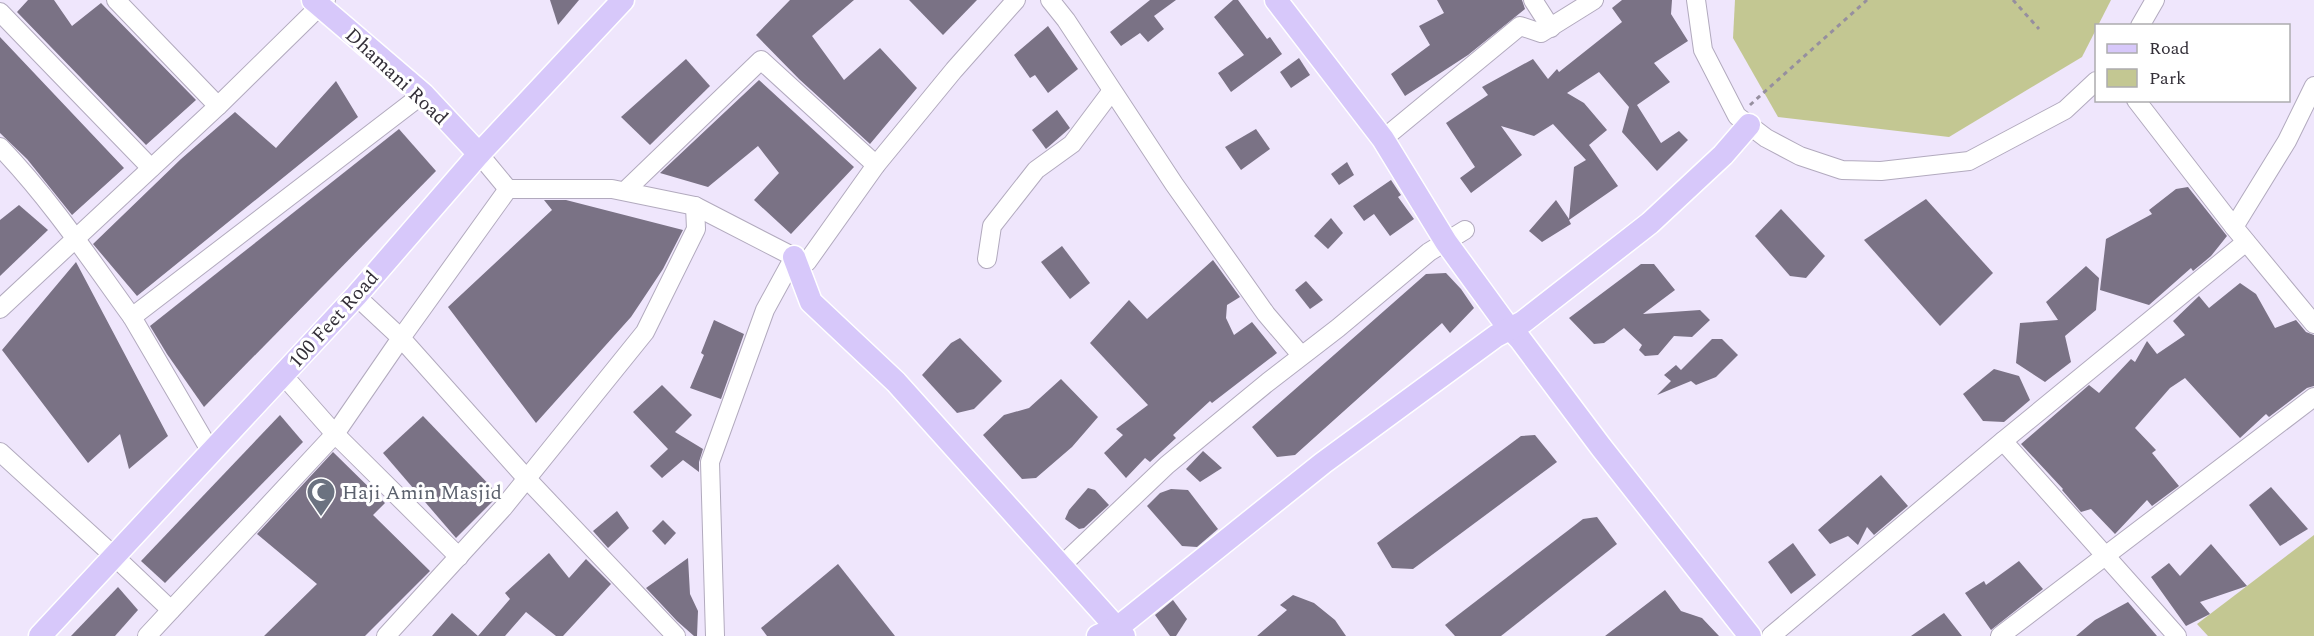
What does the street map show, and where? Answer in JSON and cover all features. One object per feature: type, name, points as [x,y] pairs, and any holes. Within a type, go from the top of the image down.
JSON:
[{"type":"main road","points":[[1276,0],[1456,236],[1510,329],[1750,636]]},
{"type":"main road","name":"Dhamani Road","points":[[320,2],[423,94],[479,154]]},
{"type":"main road","name":"100 Feet Road","points":[[40,636],[356,296],[479,154],[613,5]]},
{"type":"main road","points":[[794,257],[811,302],[896,382],[1062,565],[1113,633],[1323,463],[1496,336],[1524,322],[1650,223],[1722,155],[1743,121]]},
{"type":"street","points":[[116,0],[218,106]]},
{"type":"street","points":[[508,189],[612,189],[695,206],[807,262],[876,165],[954,70],[1016,0]]},
{"type":"street","points":[[1050,0],[1066,20],[1111,92],[1266,314],[1301,356]]},
{"type":"street","points":[[1533,0],[1551,28]]},
{"type":"street","points":[[1383,139],[1520,26],[1541,33],[1594,0]]},
{"type":"street","points":[[1696,0],[1703,50],[1743,121],[1766,138],[1800,156],[1842,170],[1881,171],[1969,160],[2065,110],[2095,83]]},
{"type":"street","points":[[2141,24],[2155,0]]},
{"type":"street","points":[[0,309],[218,106],[320,2]]},
{"type":"street","points":[[0,12],[151,168]]},
{"type":"street","points":[[625,191],[761,60],[876,165]]},
{"type":"street","points":[[2234,226],[2287,141],[2314,86]]},
{"type":"street","points":[[987,259],[992,226],[1036,170],[1072,144],[1111,92]]},
{"type":"street","points":[[132,317],[423,94]]},
{"type":"street","points":[[2138,102],[2246,242],[2314,324]]},
{"type":"street","points":[[0,147],[20,168],[132,317],[211,452]]},
{"type":"street","points":[[479,154],[508,189]]},
{"type":"street","points":[[147,636],[336,434],[401,338],[508,189]]},
{"type":"street","points":[[393,634],[503,508],[645,332],[696,229],[695,206]]},
{"type":"street","points":[[1062,565],[1167,465],[1429,252],[1456,236]]},
{"type":"street","points":[[1771,636],[2003,441],[2246,242]]},
{"type":"street","points":[[715,636],[710,462],[765,310],[794,257]]},
{"type":"street","points":[[356,296],[401,338],[527,479],[676,636]]},
{"type":"street","points":[[283,375],[336,434],[459,556]]},
{"type":"street","points":[[2000,636],[2314,397]]},
{"type":"street","points":[[2003,441],[2177,636]]},
{"type":"street","points":[[0,452],[171,610]]},
{"type":"path","points":[[1743,121],[1867,0]]},
{"type":"path","points":[[2013,0],[2039,29]]},
{"type":"green space","points":[[1735,0],[2111,0],[2099,24],[2095,24],[2095,31],[2082,57],[1949,137],[1778,117],[1733,38]]},
{"type":"green space","points":[[2314,535],[2314,636],[2208,636],[2197,624]]},
{"type":"building","points":[[28,0],[54,0],[72,26],[101,3],[196,100],[146,145],[17,12]]},
{"type":"building","points":[[550,0],[579,0],[558,25]]},
{"type":"building","points":[[790,0],[854,0],[812,36],[844,80],[880,48],[917,88],[870,144],[799,79],[756,35]]},
{"type":"building","points":[[909,0],[977,0],[943,35]]},
{"type":"building","points":[[1150,0],[1176,0],[1154,16],[1164,29],[1148,42],[1140,33],[1121,46],[1110,32]]},
{"type":"building","points":[[1233,0],[1238,0],[1267,39],[1270,37],[1282,54],[1231,92],[1218,73],[1244,55],[1214,17]]},
{"type":"building","points":[[1437,0],[1522,0],[1525,9],[1468,55],[1405,96],[1391,74],[1430,45],[1419,26],[1444,13]]},
{"type":"building","points":[[1622,0],[1672,0],[1671,14],[1688,41],[1654,63],[1670,82],[1637,105],[1661,143],[1679,131],[1688,140],[1657,171],[1622,132],[1629,107],[1599,72],[1567,93],[1584,103],[1607,130],[1589,145],[1618,186],[1569,220],[1571,224],[1542,242],[1529,231],[1556,200],[1569,219],[1574,167],[1586,160],[1553,124],[1534,136],[1501,126],[1522,155],[1471,193],[1460,178],[1475,167],[1446,123],[1488,95],[1482,87],[1533,59],[1548,79],[1557,69],[1559,72],[1622,22],[1612,8]]},
{"type":"building","points":[[1048,26],[1078,69],[1048,93],[1035,75],[1030,78],[1014,55]]},
{"type":"building","points":[[0,37],[124,168],[72,215],[27,159],[0,133]]},
{"type":"building","points":[[1299,58],[1310,75],[1291,88],[1280,72]]},
{"type":"building","points":[[686,59],[710,86],[650,145],[621,117]]},
{"type":"building","points":[[759,80],[854,167],[791,234],[754,200],[779,173],[758,146],[708,187],[660,173]]},
{"type":"building","points":[[336,81],[358,117],[137,296],[93,244],[181,159],[235,112],[276,148]]},
{"type":"building","points":[[1057,110],[1070,128],[1046,149],[1032,130]]},
{"type":"building","points":[[399,129],[436,171],[204,407],[150,326]]},
{"type":"building","points":[[1256,129],[1270,149],[1241,170],[1225,147]]},
{"type":"building","points":[[1347,162],[1354,175],[1339,185],[1331,174]]},
{"type":"building","points":[[1391,180],[1401,195],[1398,197],[1414,219],[1390,236],[1374,214],[1364,221],[1353,206]]},
{"type":"building","points":[[2188,187],[2227,236],[2211,256],[2193,271],[2191,268],[2149,305],[2100,290],[2106,239],[2152,214],[2149,210],[2176,189]]},
{"type":"building","points":[[1926,199],[1993,273],[1940,326],[1864,240]]},
{"type":"building","points":[[544,200],[566,200],[683,230],[663,269],[631,317],[536,423],[448,307],[552,210]]},
{"type":"building","points":[[19,205],[48,230],[0,276],[0,220]]},
{"type":"building","points":[[1781,209],[1825,256],[1806,278],[1790,276],[1755,236]]},
{"type":"building","points":[[1331,218],[1343,233],[1328,249],[1314,236]]},
{"type":"building","points":[[1062,246],[1090,283],[1070,299],[1041,262]]},
{"type":"building","points":[[1213,260],[1240,297],[1227,305],[1226,318],[1234,335],[1252,322],[1277,353],[1212,403],[1210,401],[1173,435],[1176,438],[1150,462],[1145,458],[1126,478],[1104,453],[1123,435],[1116,429],[1148,405],[1090,343],[1129,300],[1147,319]]},
{"type":"building","points":[[76,262],[168,436],[129,469],[120,434],[88,463],[2,350]]},
{"type":"building","points":[[1641,264],[1654,264],[1675,290],[1643,314],[1700,310],[1710,320],[1692,337],[1674,336],[1658,355],[1645,356],[1639,350],[1642,345],[1624,328],[1604,343],[1594,344],[1569,318]]},
{"type":"building","points":[[2086,266],[2099,278],[2096,310],[2065,336],[2071,362],[2045,382],[2016,363],[2020,323],[2058,320],[2046,302]]},
{"type":"building","points":[[1446,273],[1474,308],[1450,333],[1442,323],[1295,455],[1277,457],[1252,427],[1426,274]]},
{"type":"building","points":[[1306,281],[1323,300],[1310,309],[1295,290]]},
{"type":"building","points":[[2240,283],[2256,294],[2275,328],[2296,320],[2306,332],[2314,335],[2314,386],[2307,388],[2269,417],[2266,414],[2240,438],[2185,378],[2170,388],[2135,428],[2156,450],[2152,453],[2179,486],[2152,506],[2147,500],[2115,534],[2091,509],[2081,512],[2021,444],[2089,385],[2099,393],[2131,359],[2135,362],[2147,341],[2157,354],[2185,335],[2173,321],[2199,296],[2209,308]]},
{"type":"building","points":[[714,320],[744,334],[721,399],[690,388],[704,355],[701,353]]},
{"type":"building","points":[[960,338],[1002,381],[974,409],[957,413],[922,375],[951,343]]},
{"type":"building","points":[[1712,339],[1722,339],[1738,355],[1716,377],[1696,385],[1691,381],[1657,395],[1671,381],[1664,375],[1676,365],[1681,370]]},
{"type":"building","points":[[1994,369],[2019,376],[2030,400],[2004,422],[1983,421],[1963,394]]},
{"type":"building","points":[[1061,379],[1098,417],[1072,447],[1036,478],[1022,479],[983,435],[1004,415],[1029,408]]},
{"type":"building","points":[[662,385],[692,415],[675,432],[703,449],[699,472],[683,460],[662,478],[650,466],[668,449],[633,412]]},
{"type":"building","points":[[280,415],[303,442],[165,583],[141,561]]},
{"type":"building","points":[[423,416],[499,495],[456,538],[383,453]]},
{"type":"building","points":[[1535,435],[1557,462],[1413,569],[1392,568],[1377,543],[1521,436]]},
{"type":"building","points":[[1203,451],[1222,468],[1200,482],[1186,469]]},
{"type":"building","points":[[333,452],[385,503],[373,515],[430,571],[365,636],[264,636],[317,584],[257,534]]},
{"type":"building","points":[[1881,475],[1908,506],[1874,535],[1867,527],[1858,545],[1848,536],[1830,544],[1818,530]]},
{"type":"building","points":[[2271,487],[2308,529],[2280,546],[2249,505]]},
{"type":"building","points":[[1088,488],[1095,490],[1109,505],[1084,528],[1079,529],[1065,519],[1069,510]]},
{"type":"building","points":[[1171,489],[1188,490],[1218,529],[1197,547],[1182,546],[1147,506],[1160,493]]},
{"type":"building","points":[[617,511],[629,528],[608,548],[593,531]]},
{"type":"building","points":[[1597,517],[1617,544],[1501,636],[1455,636],[1445,625],[1583,519]]},
{"type":"building","points":[[663,520],[676,533],[665,545],[652,531]]},
{"type":"building","points":[[1793,543],[1816,575],[1791,594],[1768,562]]},
{"type":"building","points":[[2211,544],[2247,586],[2200,602],[2210,614],[2186,626],[2151,577],[2169,563],[2180,576]]},
{"type":"building","points":[[549,553],[569,578],[586,559],[611,584],[563,636],[556,636],[526,612],[505,636],[478,636],[510,599],[505,593]]},
{"type":"building","points":[[688,558],[690,594],[698,611],[697,636],[677,621],[646,588]]},
{"type":"building","points":[[2019,561],[2043,589],[1991,630],[1965,593],[1984,581],[1986,585]]},
{"type":"building","points":[[838,564],[895,636],[767,636],[761,628]]},
{"type":"building","points":[[118,587],[138,610],[115,636],[71,636]]},
{"type":"building","points":[[1665,590],[1681,611],[1702,618],[1719,636],[1605,636]]},
{"type":"building","points":[[1293,595],[1314,603],[1335,620],[1346,636],[1257,636],[1287,610],[1280,605]]},
{"type":"building","points":[[1173,600],[1187,619],[1176,636],[1170,636],[1155,615]]},
{"type":"building","points":[[2128,602],[2157,636],[2076,636],[2095,620]]},
{"type":"building","points":[[452,613],[478,636],[432,636]]},
{"type":"building","points":[[1944,613],[1962,636],[1911,636]]},
{"type":"place","name":"Haji Amin Masjid","points":[[321,518]]}]
